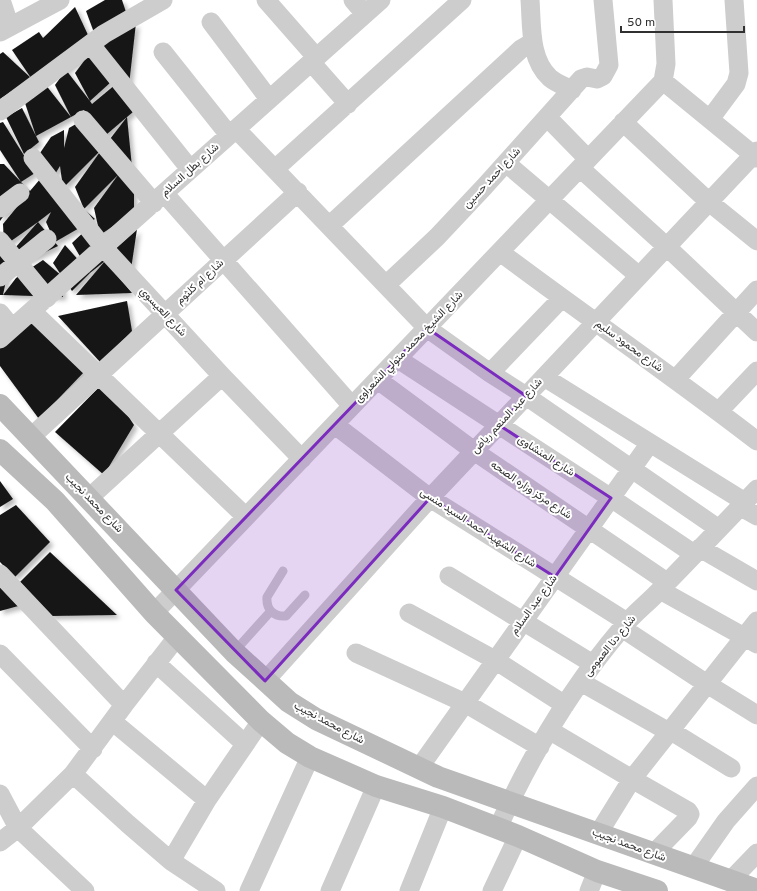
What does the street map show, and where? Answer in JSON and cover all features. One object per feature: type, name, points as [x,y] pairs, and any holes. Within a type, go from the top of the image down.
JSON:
[{"type":"main road","name":"شارع محمد نجيب","points":[[0,405],[234,652],[289,702],[316,719],[438,777],[757,890]]},
{"type":"main road","points":[[0,450],[56,501],[154,613],[177,637],[261,721],[287,743],[310,757],[376,786],[443,807],[508,832],[598,871],[657,891]]},
{"type":"street","points":[[1,0],[5,30],[60,0]]},
{"type":"street","points":[[0,111],[104,34],[163,0]]},
{"type":"street","points":[[266,0],[348,104]]},
{"type":"street","name":"شارع بطل السلام","points":[[6,334],[314,60],[359,7],[381,0]]},
{"type":"street","points":[[275,169],[462,0]]},
{"type":"street","points":[[530,0],[533,42],[537,58],[549,77],[572,90]]},
{"type":"street","name":"شارع احمد حسين","points":[[386,285],[437,237],[584,77],[597,79],[603,76],[609,66],[603,0]]},
{"type":"street","points":[[663,0],[666,64],[666,72],[663,81],[756,155]]},
{"type":"street","points":[[710,119],[736,84],[739,73],[734,0]]},
{"type":"street","points":[[211,22],[269,99]]},
{"type":"street","points":[[330,226],[521,49],[533,42]]},
{"type":"street","points":[[91,45],[190,169]]},
{"type":"street","points":[[163,52],[233,132],[275,169],[298,192],[427,328],[490,373],[632,468],[719,529]]},
{"type":"street","name":"شارع الشيخ محمد متولي الشعراوى","points":[[154,613],[663,81]]},
{"type":"street","points":[[547,117],[584,164],[667,247],[757,332]]},
{"type":"street","points":[[83,120],[223,261],[352,406]]},
{"type":"street","points":[[623,122],[710,202],[757,241]]},
{"type":"street","name":"شارع عبد المنعم رياض","points":[[265,681],[430,498],[639,276],[756,155]]},
{"type":"street","name":"شارع العيسوي","points":[[33,158],[103,247],[222,376],[302,459]]},
{"type":"street","points":[[506,163],[639,276]]},
{"type":"street","name":"شارع ام كلثوم","points":[[31,437],[298,192]]},
{"type":"street","points":[[0,208],[20,193]]},
{"type":"street","points":[[0,277],[47,239]]},
{"type":"street","points":[[0,242],[47,298]]},
{"type":"street","name":"شارع محمود سليم","points":[[500,252],[719,411],[757,441]]},
{"type":"street","points":[[675,380],[757,290]]},
{"type":"street","points":[[490,373],[562,298]]},
{"type":"street","points":[[32,310],[246,517]]},
{"type":"street","points":[[0,313],[6,334]]},
{"type":"street","name":"شارع المنشاوى","points":[[398,359],[611,498],[697,551],[757,581]]},
{"type":"street","points":[[719,411],[757,371]]},
{"type":"street","points":[[89,498],[222,376]]},
{"type":"street","points":[[544,377],[750,504]]},
{"type":"street","name":"شارع مركز وزاره الصحه","points":[[378,380],[474,451],[589,529],[664,586],[750,641]]},
{"type":"street","name":"شارع الشهيد احمد السيد منسى","points":[[335,425],[430,498],[555,577],[707,684],[757,715]]},
{"type":"street","name":"شارع عبد السلام","points":[[419,768],[650,443]]},
{"type":"street","name":"شارع دنا العمومى","points":[[492,891],[508,832],[510,802],[549,730],[580,682],[624,625],[719,529],[750,504]]},
{"type":"street","points":[[0,574],[124,705]]},
{"type":"street","points":[[449,576],[593,664]]},
{"type":"street","points":[[409,613],[495,660],[565,705]]},
{"type":"street","points":[[598,834],[632,779],[669,732],[707,684],[750,641],[757,621]]},
{"type":"street","points":[[0,842],[18,828],[73,774],[177,637]]},
{"type":"street","points":[[356,652],[465,703],[540,747]]},
{"type":"street","points":[[0,654],[93,749]]},
{"type":"street","points":[[156,663],[245,744]]},
{"type":"street","points":[[580,682],[669,732],[676,734],[731,768]]},
{"type":"street","points":[[112,721],[207,800]]},
{"type":"street","points":[[171,861],[207,800],[261,721]]},
{"type":"street","points":[[549,730],[687,810],[690,814],[688,818],[654,853]]},
{"type":"street","points":[[249,891],[310,757]]},
{"type":"street","points":[[73,774],[171,861],[216,891]]},
{"type":"street","points":[[330,891],[376,786]]},
{"type":"street","points":[[693,868],[726,821],[757,786]]},
{"type":"street","points":[[0,794],[18,828],[85,891]]},
{"type":"street","points":[[409,891],[443,807]]},
{"type":"street","points":[[730,881],[757,853]]},
{"type":"street","points":[[589,891],[598,871]]},
{"type":"lane","points":[[283,571],[267,597],[266,602],[270,612],[281,617],[286,616],[305,595]]},
{"type":"lane","points":[[234,652],[270,612]]},
{"type":"highlighted area","points":[[427,328],[526,396],[499,425],[611,498],[555,577],[430,498],[265,681],[176,590]]},
{"type":"building","points":[[105,0],[122,0],[127,15],[99,46],[86,11]]},
{"type":"building","points":[[75,7],[95,50],[90,53],[111,82],[90,101],[75,73],[89,54],[66,70],[31,78],[12,50],[39,32],[43,38]]},
{"type":"building","points":[[136,23],[129,85],[99,46]]},
{"type":"building","points":[[3,52],[31,78],[0,99],[0,54]]},
{"type":"building","points":[[66,70],[92,104],[116,84],[133,112],[100,140],[84,110],[71,117],[55,85]]},
{"type":"building","points":[[45,84],[71,117],[36,136],[25,103]]},
{"type":"building","points":[[22,108],[39,142],[24,154],[6,117]]},
{"type":"building","points":[[127,117],[132,167],[110,139]]},
{"type":"building","points":[[83,120],[105,146],[63,188],[60,166],[51,181],[40,153],[51,137],[64,130],[64,148],[69,128]]},
{"type":"building","points":[[3,122],[35,173],[21,182],[0,150],[0,123]]},
{"type":"building","points":[[102,149],[118,175],[84,209],[75,187]]},
{"type":"building","points":[[0,164],[4,164],[30,191],[41,178],[58,199],[63,188],[95,219],[55,242],[46,222],[51,212],[4,246],[3,224],[26,196],[5,214],[0,221],[0,205],[4,212],[0,203]]},
{"type":"building","points":[[118,175],[134,180],[134,212],[100,235],[94,208]]},
{"type":"building","points":[[38,222],[58,246],[27,261],[15,248]]},
{"type":"building","points":[[88,228],[105,261],[90,273],[72,243]]},
{"type":"building","points":[[137,229],[130,276],[115,249]]},
{"type":"building","points":[[65,245],[90,273],[72,291],[53,263]]},
{"type":"building","points":[[0,251],[10,262],[3,295],[0,295]]},
{"type":"building","points":[[43,260],[62,276],[63,297],[3,295],[16,278]]},
{"type":"building","points":[[105,261],[132,293],[76,295]]},
{"type":"building","points":[[127,301],[132,331],[101,363],[58,316]]},
{"type":"building","points":[[33,321],[85,371],[39,419],[0,366],[0,348]]},
{"type":"building","points":[[105,381],[134,425],[104,475],[55,432]]},
{"type":"building","points":[[0,481],[13,499],[0,507]]},
{"type":"building","points":[[16,505],[50,542],[15,577],[0,562],[0,515]]},
{"type":"building","points":[[50,552],[117,615],[51,616],[20,582]]},
{"type":"building","points":[[0,582],[22,605],[0,611]]}]
